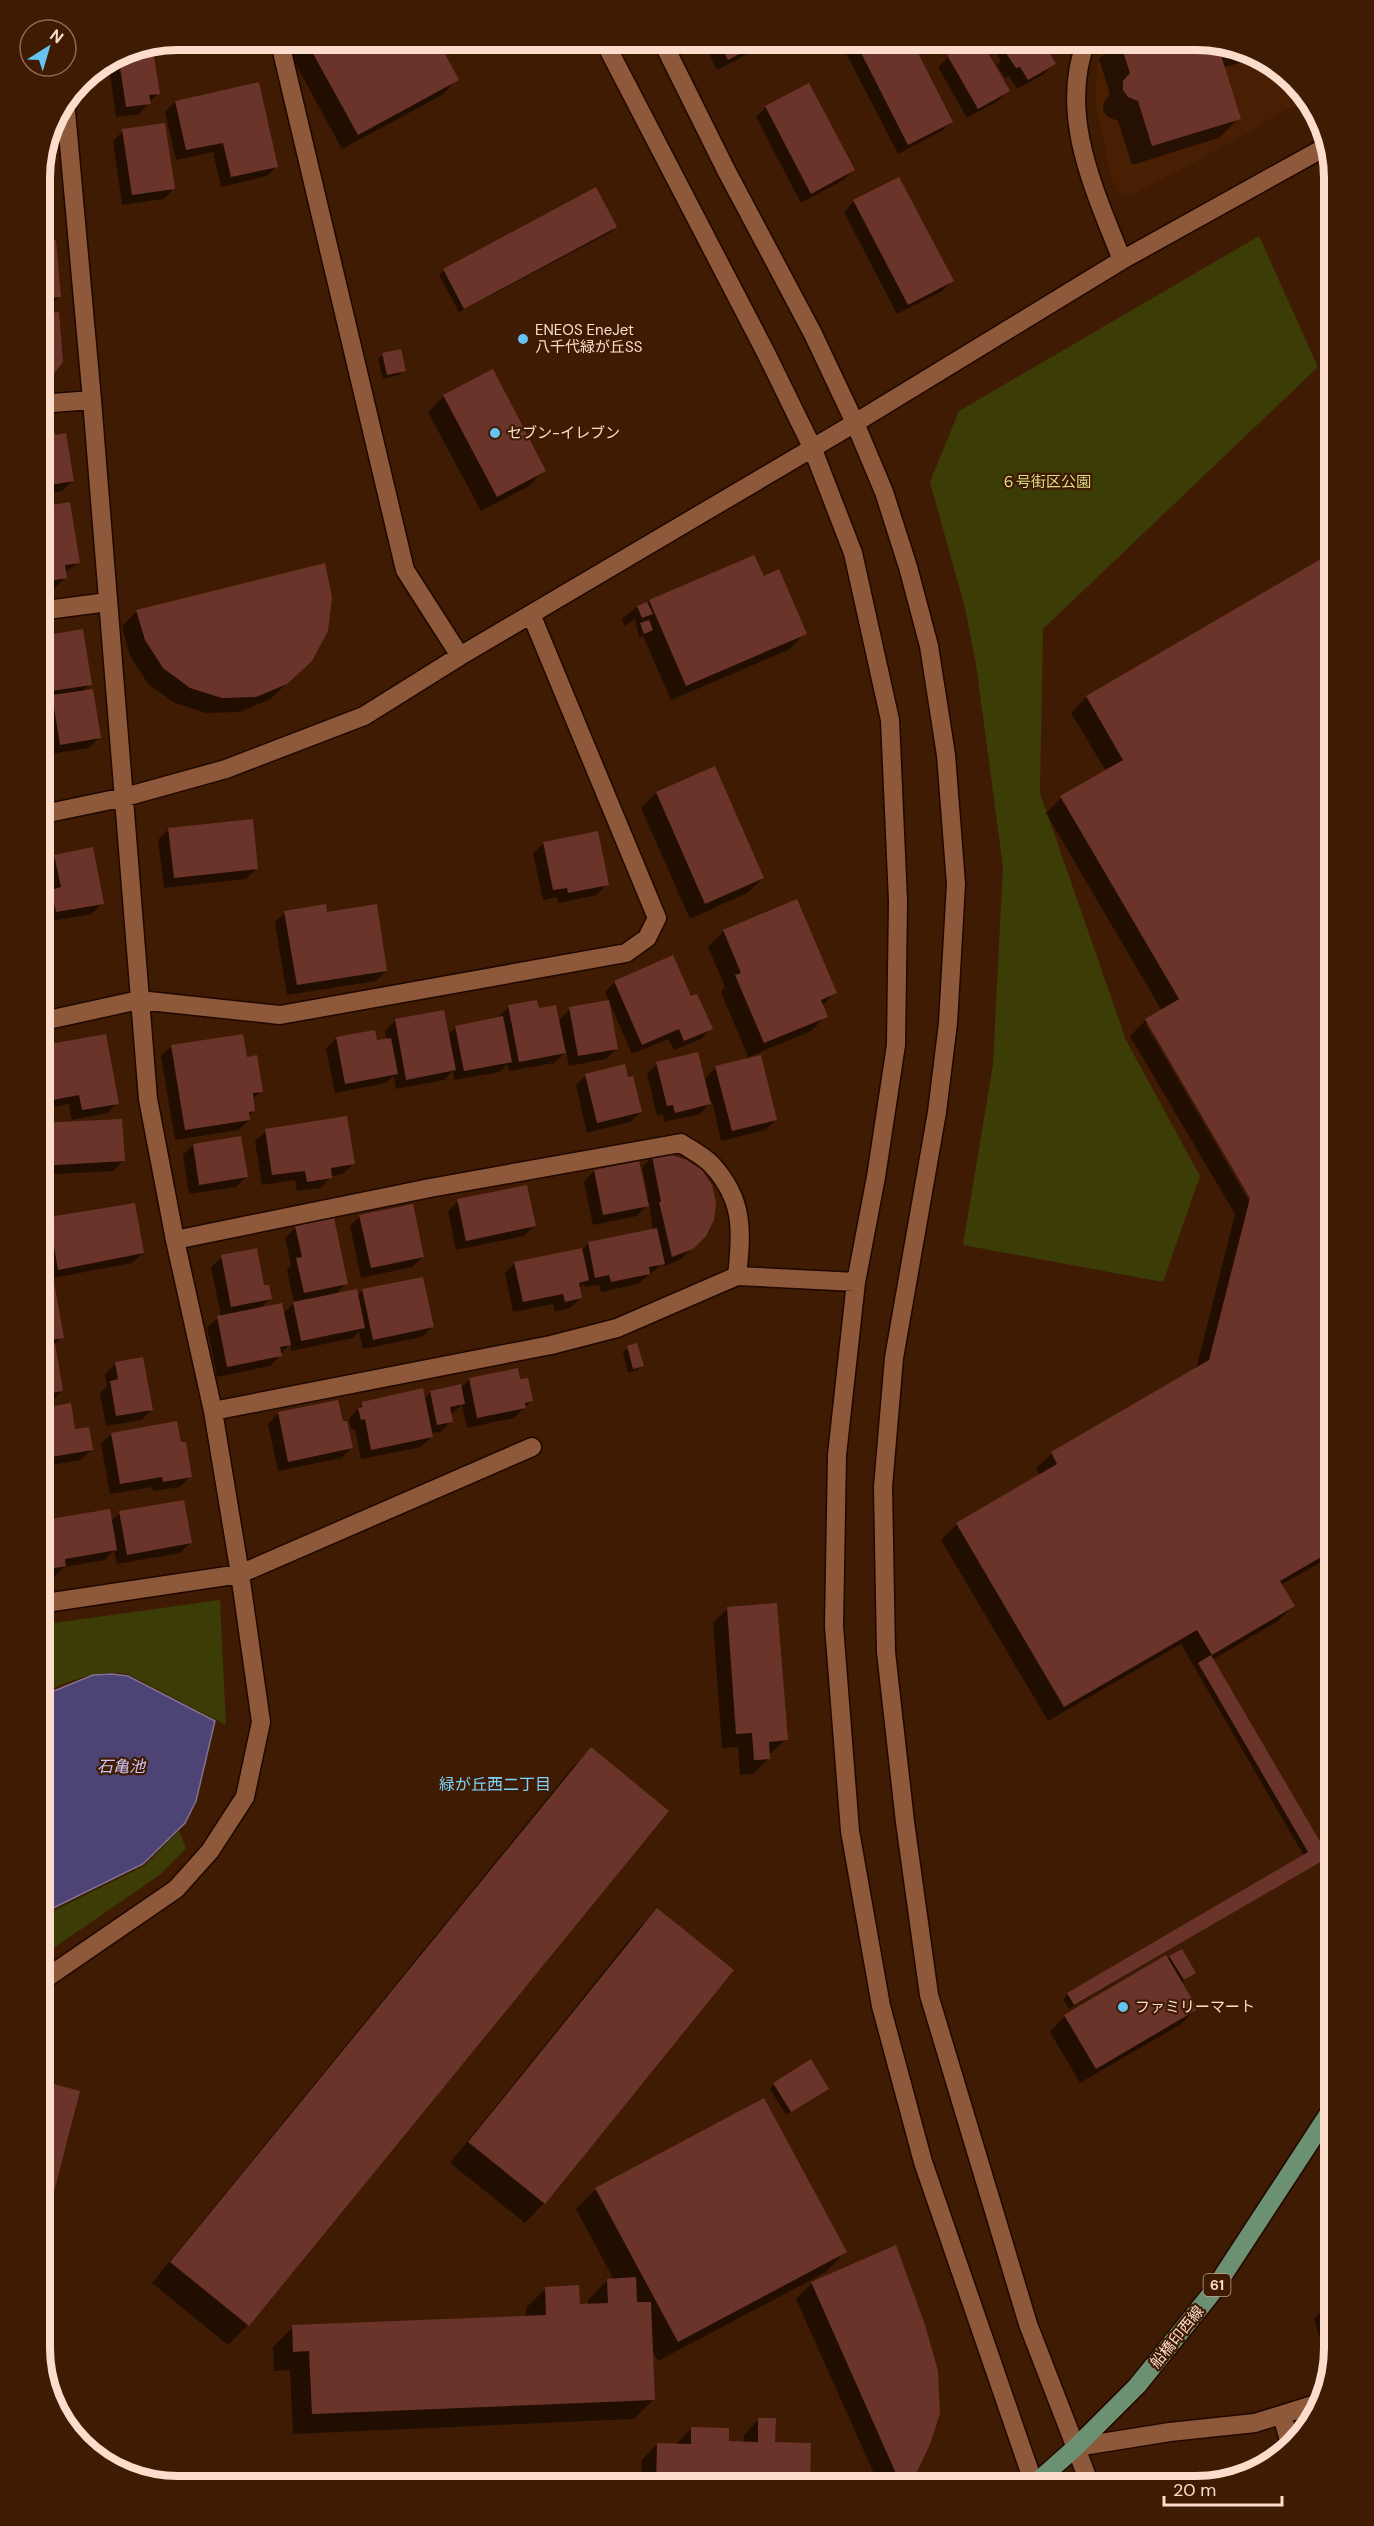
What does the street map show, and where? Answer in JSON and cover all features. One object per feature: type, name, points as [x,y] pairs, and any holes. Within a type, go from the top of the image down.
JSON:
[{"type":"main road","name":"船橋印西線","points":[[1044,2476],[1137,2386],[1211,2294],[1324,2121]]},
{"type":"street","points":[[282,50],[405,570],[460,656]]},
{"type":"street","points":[[609,50],[766,353],[812,447],[852,553],[890,720],[898,901],[896,1046],[876,1177],[856,1282],[837,1455],[834,1626],[850,1832],[881,2006],[923,2162],[1030,2476]]},
{"type":"street","points":[[666,50],[726,170],[813,334],[855,423],[884,492],[908,567],[929,646],[946,755],[956,884],[948,1023],[937,1112],[894,1358],[883,1487],[889,1674],[905,1822],[929,1995],[1028,2324],[1087,2476]]},
{"type":"street","points":[[1082,50],[1074,93],[1078,135],[1094,188],[1122,260]]},
{"type":"street","points":[[50,1976],[176,1890],[210,1851],[245,1797],[261,1722],[240,1574],[213,1411],[175,1240],[148,1099],[126,797],[66,115]]},
{"type":"street","points":[[50,813],[126,797],[226,769],[364,716],[460,656],[855,423],[1122,260],[1321,149]]},
{"type":"street","points":[[50,403],[93,400]]},
{"type":"street","points":[[50,610],[108,602]]},
{"type":"street","points":[[50,1020],[139,1000],[280,1015],[626,953],[647,938],[657,918],[531,614]]},
{"type":"street","points":[[175,1240],[430,1188],[681,1143],[711,1164],[735,1198],[741,1239],[737,1276]]},
{"type":"street","points":[[213,1411],[551,1345],[617,1328],[737,1276],[856,1282]]},
{"type":"street","points":[[50,1602],[240,1574],[532,1447]]},
{"type":"street","points":[[1076,2447],[1170,2432],[1256,2423],[1311,2405]]},
{"type":"street","points":[[1282,2415],[1288,2438]]},
{"type":"shaded area","points":[[1102,50],[1222,52],[1238,56],[1268,71],[1281,81],[1301,104],[1286,110],[1243,136],[1130,196],[1118,192],[1112,180],[1095,102],[1097,66]]},
{"type":"green space","name":"６号街区公園","points":[[1259,236],[1318,367],[1043,629],[1040,793],[1126,1040],[1200,1176],[1163,1282],[963,1245],[993,1064],[1003,867],[976,664],[965,608],[930,482],[959,411]]},
{"type":"green space","points":[[220,1600],[226,1725],[128,1674],[93,1675],[50,1690],[50,1623]]},
{"type":"green space","points":[[179,1831],[186,1848],[161,1874],[50,1950],[50,1913],[144,1866]]},
{"type":"water","name":"石亀池","points":[[93,1675],[128,1676],[215,1721],[196,1801],[185,1823],[143,1864],[50,1910],[50,1693]]},
{"type":"building","points":[[311,50],[443,50],[459,80],[358,135]]},
{"type":"building","points":[[723,50],[747,50],[728,60]]},
{"type":"building","points":[[860,50],[917,50],[953,122],[908,145]]},
{"type":"building","points":[[956,50],[986,50],[1010,91],[978,109],[947,55]]},
{"type":"building","points":[[1011,50],[1048,50],[1056,64],[1028,80],[1020,67],[1016,68],[1006,53]]},
{"type":"building","points":[[1123,50],[1205,50],[1227,53],[1221,55],[1241,119],[1152,146],[1138,101],[1128,97],[1123,90],[1123,81],[1130,73]]},
{"type":"building","points":[[153,52],[160,94],[149,95],[151,104],[126,107],[119,64],[136,56]]},
{"type":"building","points":[[259,82],[278,167],[231,177],[223,143],[186,150],[175,101]]},
{"type":"building","points":[[809,83],[855,170],[811,194],[765,106]]},
{"type":"building","points":[[165,123],[175,189],[132,195],[122,129]]},
{"type":"building","points":[[50,170],[54,218],[50,218]]},
{"type":"building","points":[[899,177],[954,281],[908,305],[853,200]]},
{"type":"building","points":[[596,187],[617,227],[464,309],[443,269]]},
{"type":"building","points":[[50,240],[56,240],[61,297],[50,298]]},
{"type":"building","points":[[59,312],[63,362],[50,376],[50,313]]},
{"type":"building","points":[[401,349],[406,371],[387,375],[382,353]]},
{"type":"building","points":[[493,369],[546,471],[497,497],[443,395]]},
{"type":"building","points":[[50,424],[53,424],[55,435],[66,433],[74,481],[50,485]]},
{"type":"building","points":[[70,502],[80,563],[65,565],[67,578],[50,581],[50,505]]},
{"type":"building","points":[[754,555],[764,576],[779,569],[807,634],[686,686],[649,600]]},
{"type":"building","points":[[1324,557],[1324,1555],[1280,1581],[1295,1606],[1212,1655],[1197,1630],[1064,1707],[956,1523],[1057,1464],[1051,1452],[1209,1360],[1250,1198],[1145,1019],[1179,999],[1060,796],[1123,760],[1086,696]]},
{"type":"building","points":[[325,563],[332,597],[328,631],[312,661],[287,684],[256,697],[222,698],[190,688],[163,668],[145,640],[136,610]]},
{"type":"building","points":[[647,602],[653,614],[642,618],[637,606]]},
{"type":"building","points":[[649,620],[653,630],[644,634],[640,623]]},
{"type":"building","points":[[83,629],[92,685],[50,691],[50,635]]},
{"type":"building","points":[[93,689],[101,738],[60,745],[52,695]]},
{"type":"building","points":[[715,766],[764,878],[705,904],[656,792]]},
{"type":"building","points":[[253,819],[258,869],[174,878],[168,828]]},
{"type":"building","points":[[598,831],[609,885],[568,893],[567,888],[553,890],[543,842]]},
{"type":"building","points":[[93,847],[104,904],[56,912],[51,890],[61,887],[54,855]]},
{"type":"building","points":[[797,899],[837,993],[821,1000],[828,1017],[764,1043],[735,975],[741,973],[723,930]]},
{"type":"building","points":[[326,904],[327,912],[377,904],[387,971],[297,985],[284,911]]},
{"type":"building","points":[[673,955],[691,996],[697,994],[713,1029],[684,1041],[679,1029],[642,1045],[614,981]]},
{"type":"building","points":[[537,1000],[539,1008],[556,1005],[566,1053],[519,1062],[508,1005]]},
{"type":"building","points":[[609,1000],[618,1049],[578,1056],[569,1007]]},
{"type":"building","points":[[444,1010],[456,1070],[406,1080],[395,1019]]},
{"type":"building","points":[[503,1016],[512,1062],[464,1071],[455,1026]]},
{"type":"building","points":[[375,1030],[377,1040],[391,1038],[398,1074],[345,1084],[336,1037]]},
{"type":"building","points":[[106,1034],[119,1104],[82,1110],[79,1095],[50,1100],[50,1044]]},
{"type":"building","points":[[243,1034],[247,1057],[257,1055],[263,1092],[253,1093],[255,1111],[249,1112],[250,1120],[185,1130],[171,1045]]},
{"type":"building","points":[[698,1052],[711,1104],[675,1113],[673,1105],[667,1106],[656,1062]]},
{"type":"building","points":[[761,1055],[777,1120],[732,1131],[715,1066]]},
{"type":"building","points":[[625,1064],[628,1077],[633,1076],[642,1112],[597,1123],[585,1074]]},
{"type":"building","points":[[347,1116],[355,1164],[331,1168],[332,1178],[307,1182],[305,1171],[272,1175],[265,1129]]},
{"type":"building","points":[[122,1119],[125,1161],[50,1165],[50,1122]]},
{"type":"building","points":[[241,1136],[248,1177],[199,1185],[193,1144]]},
{"type":"building","points":[[672,1155],[687,1160],[702,1170],[712,1185],[716,1203],[714,1220],[706,1236],[693,1249],[672,1257],[659,1202],[661,1202],[652,1156]]},
{"type":"building","points":[[639,1161],[649,1206],[603,1215],[594,1170]]},
{"type":"building","points":[[527,1185],[536,1226],[466,1241],[457,1199]]},
{"type":"building","points":[[135,1203],[144,1253],[58,1270],[50,1217]]},
{"type":"building","points":[[413,1204],[424,1257],[371,1268],[359,1215]]},
{"type":"building","points":[[334,1218],[348,1284],[304,1293],[296,1258],[302,1257],[295,1226]]},
{"type":"building","points":[[657,1228],[665,1264],[649,1267],[650,1274],[611,1282],[609,1275],[595,1278],[588,1242]]},
{"type":"building","points":[[257,1248],[264,1285],[269,1285],[272,1299],[231,1307],[221,1255]]},
{"type":"building","points":[[582,1248],[589,1280],[579,1283],[582,1298],[565,1302],[563,1294],[523,1302],[514,1262]]},
{"type":"building","points":[[423,1277],[434,1327],[373,1340],[362,1289]]},
{"type":"building","points":[[54,1282],[64,1338],[50,1340],[50,1283]]},
{"type":"building","points":[[357,1289],[365,1328],[301,1341],[293,1302]]},
{"type":"building","points":[[282,1303],[291,1345],[280,1347],[282,1356],[227,1367],[217,1316]]},
{"type":"building","points":[[55,1343],[63,1391],[50,1393],[50,1344]]},
{"type":"building","points":[[637,1343],[644,1366],[633,1369],[627,1346]]},
{"type":"building","points":[[143,1357],[153,1410],[116,1416],[110,1381],[118,1379],[115,1362]]},
{"type":"building","points":[[518,1368],[520,1379],[528,1378],[533,1401],[525,1403],[526,1408],[477,1418],[469,1378]]},
{"type":"building","points":[[461,1384],[465,1404],[450,1407],[453,1422],[437,1425],[430,1391]]},
{"type":"building","points":[[423,1388],[433,1437],[371,1450],[365,1419],[361,1420],[358,1408],[362,1407],[362,1402]]},
{"type":"building","points":[[338,1400],[343,1421],[347,1421],[353,1448],[288,1462],[278,1412]]},
{"type":"building","points":[[71,1403],[75,1429],[89,1427],[93,1450],[50,1457],[50,1407]]},
{"type":"building","points":[[177,1421],[181,1442],[186,1442],[192,1477],[163,1482],[162,1477],[120,1484],[111,1433]]},
{"type":"building","points":[[184,1500],[192,1543],[127,1555],[119,1511]]},
{"type":"building","points":[[110,1509],[117,1550],[65,1559],[66,1566],[50,1569],[50,1519]]},
{"type":"building","points":[[777,1603],[788,1740],[769,1742],[770,1759],[754,1760],[752,1733],[736,1734],[727,1607]]},
{"type":"building","points":[[1211,1655],[1324,1848],[1324,1860],[1074,2005],[1067,1993],[1308,1852],[1198,1663]]},
{"type":"building","points":[[591,1747],[669,1811],[249,2326],[170,2262]]},
{"type":"building","points":[[657,1908],[734,1970],[545,2204],[468,2142]]},
{"type":"building","points":[[1182,1949],[1196,1973],[1184,1980],[1169,1956]]},
{"type":"building","points":[[1166,1955],[1198,2009],[1096,2069],[1064,2015]]},
{"type":"building","points":[[811,2059],[829,2089],[791,2112],[773,2083]]},
{"type":"building","points":[[50,2083],[80,2091],[50,2207]]},
{"type":"building","points":[[764,2098],[847,2252],[678,2342],[595,2188]]},
{"type":"building","points":[[896,2245],[925,2325],[938,2371],[940,2413],[930,2444],[915,2476],[897,2476],[811,2282]]},
{"type":"building","points":[[636,2277],[637,2302],[651,2302],[655,2400],[312,2414],[309,2351],[293,2352],[292,2325],[546,2315],[545,2287],[579,2285],[580,2304],[608,2303],[607,2279]]},
{"type":"building","points":[[758,2418],[776,2418],[775,2442],[811,2443],[810,2476],[656,2476],[657,2443],[691,2444],[691,2427],[729,2428],[729,2441],[758,2442]]},
{"type":"place","name":"ENEOS EneJet 八千代緑が丘SS","points":[[523,339]]},
{"type":"place","name":"セブン-イレブン","points":[[495,433]]},
{"type":"place","name":"ファミリーマート","points":[[1123,2007]]},
{"type":"district","name":"緑が丘西二丁目","points":[[495,1784]]}]
